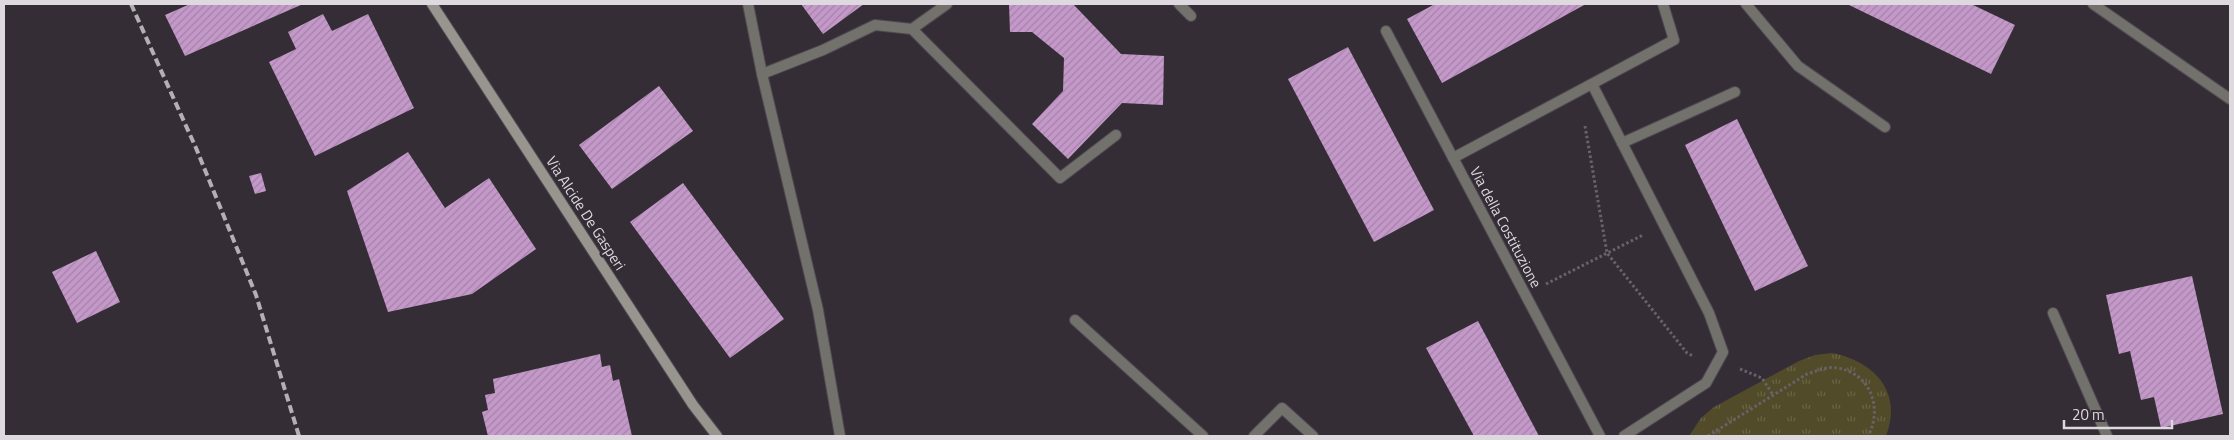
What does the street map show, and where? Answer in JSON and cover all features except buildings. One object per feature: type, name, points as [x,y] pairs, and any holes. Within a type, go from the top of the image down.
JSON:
[{"type":"main road","name":"Via Alcide De Gasperi","points":[[432,4],[693,405],[717,436]]},
{"type":"street","points":[[748,4],[762,74],[818,310],[840,436]]},
{"type":"street","points":[[762,74],[823,50],[875,26],[912,29],[947,4]]},
{"type":"street","points":[[1179,4],[1192,16]]},
{"type":"street","points":[[1453,158],[1674,40],[1663,4]]},
{"type":"street","points":[[1746,4],[1798,66],[1885,126]]},
{"type":"street","points":[[2093,4],[2230,99]]},
{"type":"street","points":[[912,29],[1060,178],[1116,135]]},
{"type":"street","name":"Via della Costituzione","points":[[1386,31],[1600,436]]},
{"type":"street","points":[[1592,84],[1709,313],[1723,352],[1706,383],[1624,436]]},
{"type":"street","points":[[1622,143],[1735,92]]},
{"type":"street","points":[[2053,312],[2106,436]]},
{"type":"street","points":[[1075,320],[1203,436]]},
{"type":"street","points":[[1254,436],[1282,408],[1313,436]]},
{"type":"path","points":[[1598,96],[1583,116],[1607,253],[1686,354],[1716,364],[1741,369],[1762,378],[1773,395]]},
{"type":"path","points":[[1525,294],[1664,226]]},
{"type":"path","points":[[1708,436],[1808,374],[1822,368],[1837,368],[1852,372],[1864,382],[1873,395],[1876,410],[1874,426],[1868,436]]},
{"type":"green space","points":[[1832,353],[1861,363],[1881,381],[1891,406],[1886,436],[1689,436],[1701,418],[1714,407],[1799,361],[1815,355]]},
{"type":"railway","points":[[131,4],[196,148],[256,295],[299,436]]}]
